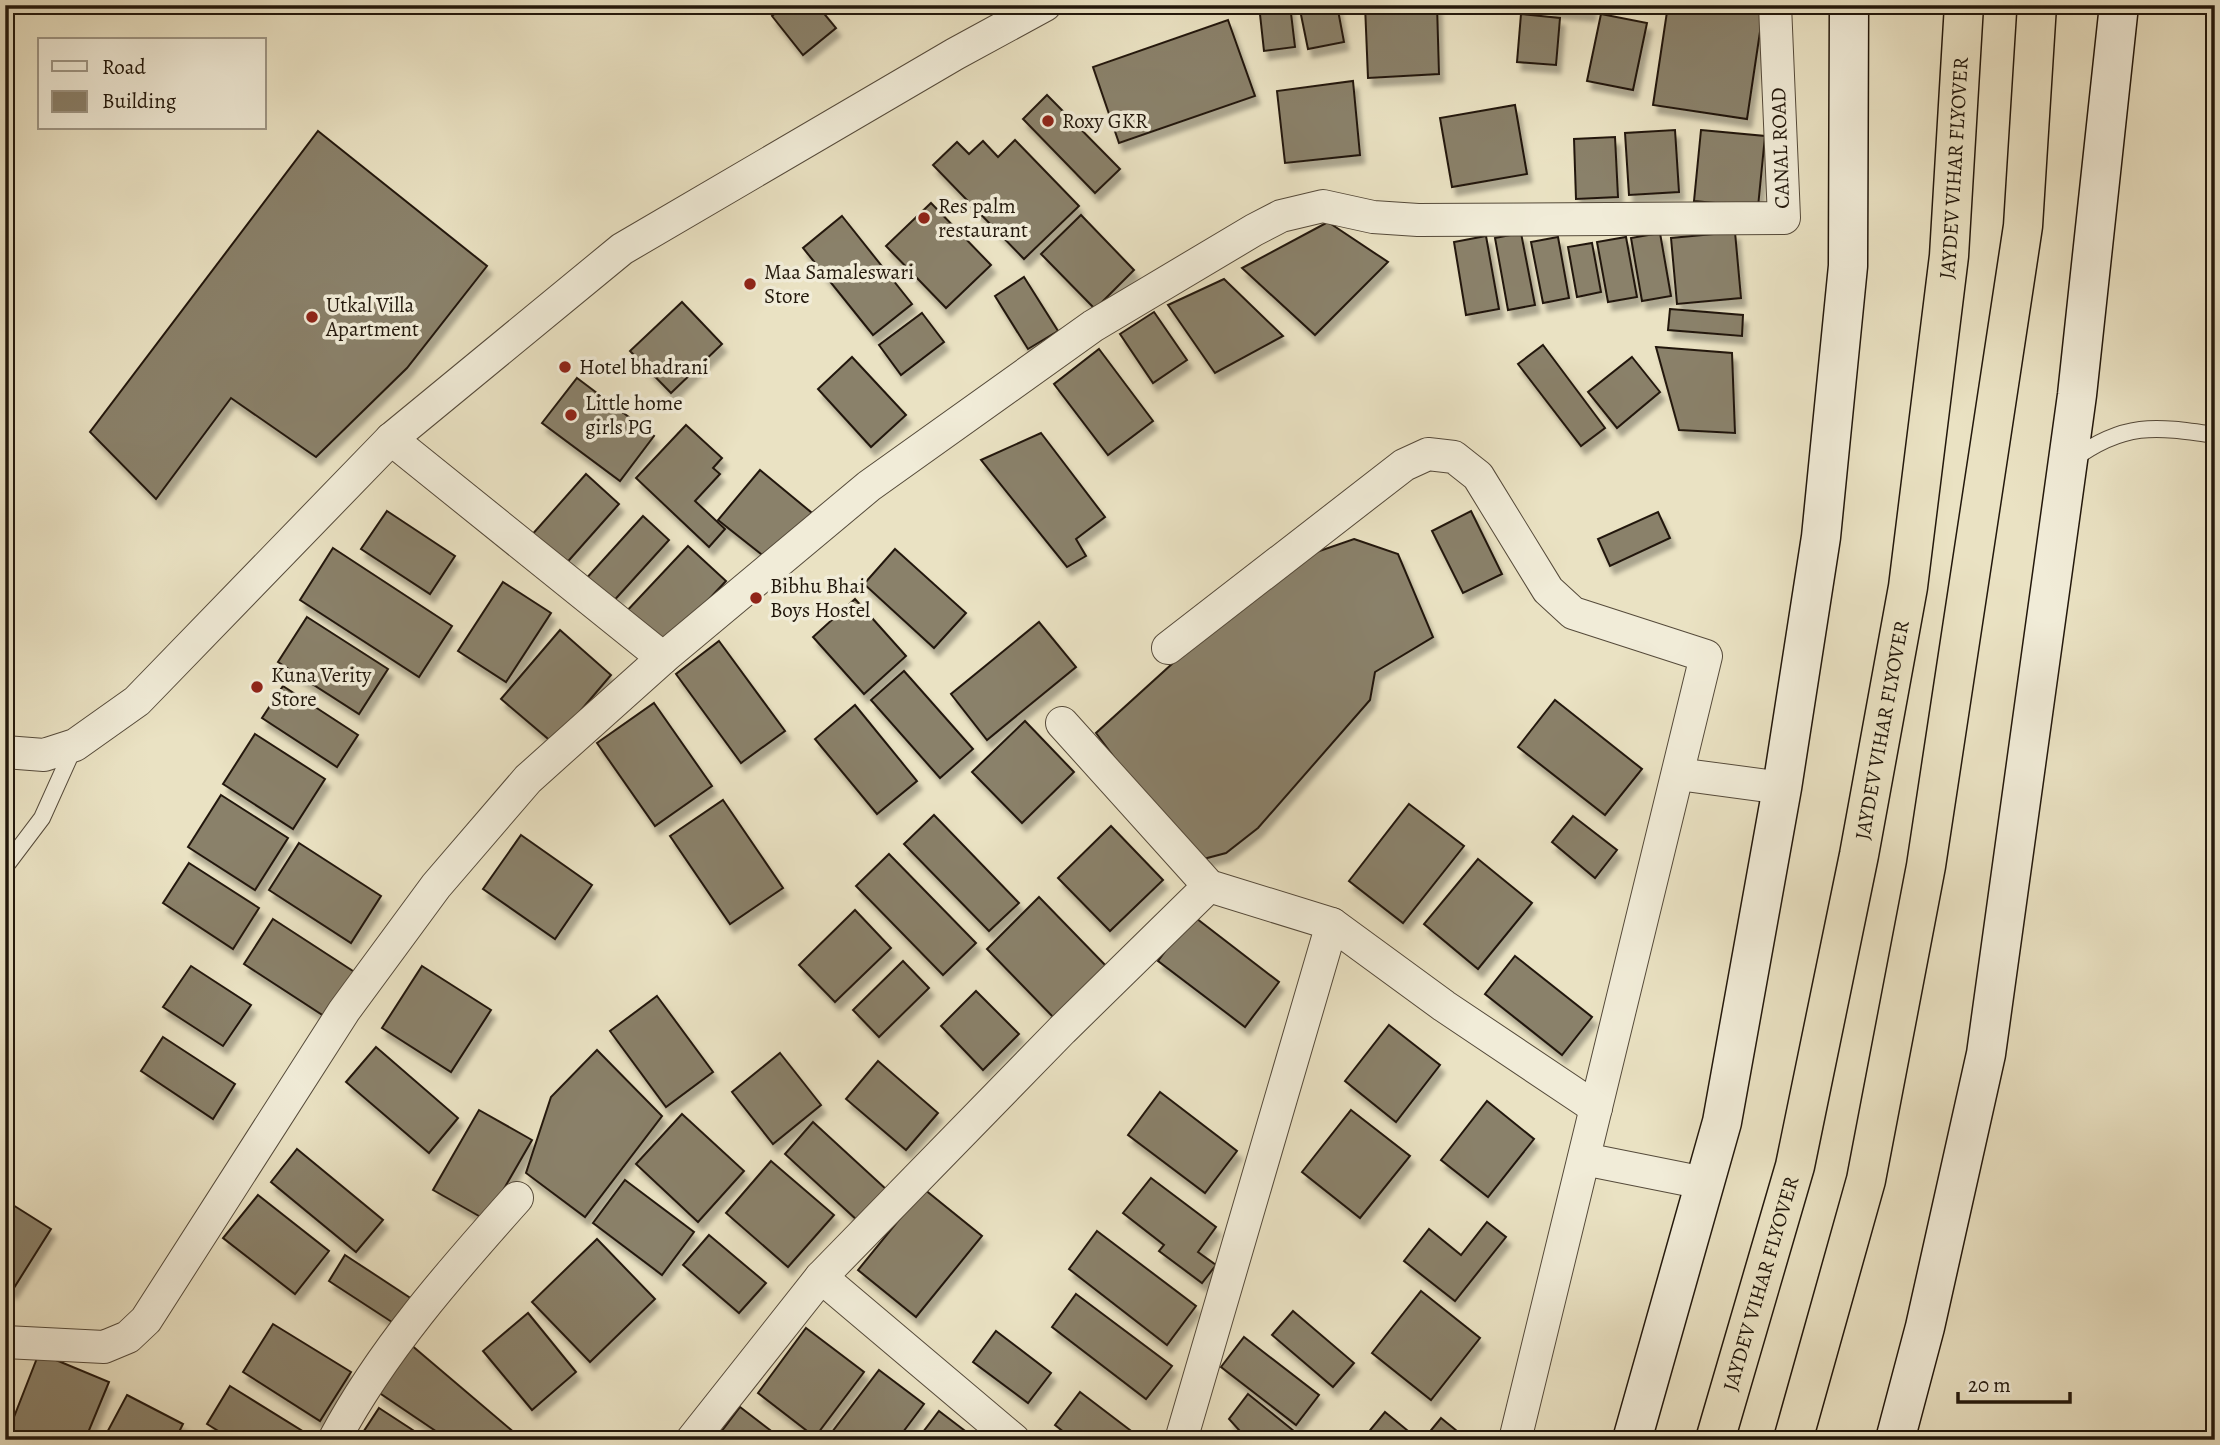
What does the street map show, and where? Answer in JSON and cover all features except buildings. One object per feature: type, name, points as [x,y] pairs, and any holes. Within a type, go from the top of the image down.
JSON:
[{"type":"highway","name":"JAYDEV VIHAR FLYOVER","points":[[1716,1440],[1795,1166],[1860,855],[1908,587],[1949,256],[1964,5]]},
{"type":"highway","points":[[1793,1440],[1866,1180],[1926,866],[2023,226],[2038,5]]},
{"type":"street","points":[[5,752],[44,755],[75,745],[137,701],[391,439],[622,249],[955,54],[1045,5]]},
{"type":"street","name":"CANAL ROAD","points":[[663,658],[869,486],[902,462],[1093,326],[1281,216],[1323,206],[1373,217],[1418,220],[1784,218],[1774,5]]},
{"type":"street","points":[[1632,1440],[1722,1122],[1782,788],[1821,537],[1848,266],[1849,5]]},
{"type":"street","points":[[1895,1440],[1925,1327],[1986,1054],[2068,462],[2119,5]]},
{"type":"street","points":[[5,1342],[104,1346],[128,1338],[146,1320],[344,1011],[436,886],[528,779],[663,658],[391,439]]},
{"type":"street","points":[[1168,648],[1404,465],[1428,454],[1454,457],[1478,476],[1548,590],[1573,613],[1706,656],[1515,1440]]},
{"type":"street","points":[[1062,723],[1209,886],[1332,924],[1444,1006],[1596,1108]]},
{"type":"street","points":[[1678,774],[1782,788]]},
{"type":"street","points":[[692,1440],[821,1277],[1062,1030],[1209,886]]},
{"type":"street","points":[[1181,1440],[1332,924]]},
{"type":"street","points":[[1584,1159],[1704,1184]]},
{"type":"street","points":[[334,1440],[405,1332],[450,1273],[517,1198]]},
{"type":"street","points":[[821,1277],[1014,1440]]},
{"type":"lane","points":[[2068,462],[2092,444],[2126,430],[2158,428],[2215,435]]},
{"type":"lane","points":[[5,867],[42,818],[75,745]]},
{"type":"place","name":"Roxy GKR","points":[[1048,121]]},
{"type":"place","name":"Res palm restaurant","points":[[924,218]]},
{"type":"place","name":"Maa Samaleswari Store","points":[[750,284]]},
{"type":"place","name":"Utkal Villa Apartment","points":[[312,317]]},
{"type":"place","name":"Hotel bhadrani","points":[[565,367]]},
{"type":"place","name":"Little home girls PG","points":[[571,415]]},
{"type":"place","name":"Bibhu Bhai Boys Hostel","points":[[756,598]]},
{"type":"place","name":"Kuna Verity Store","points":[[257,687]]}]
